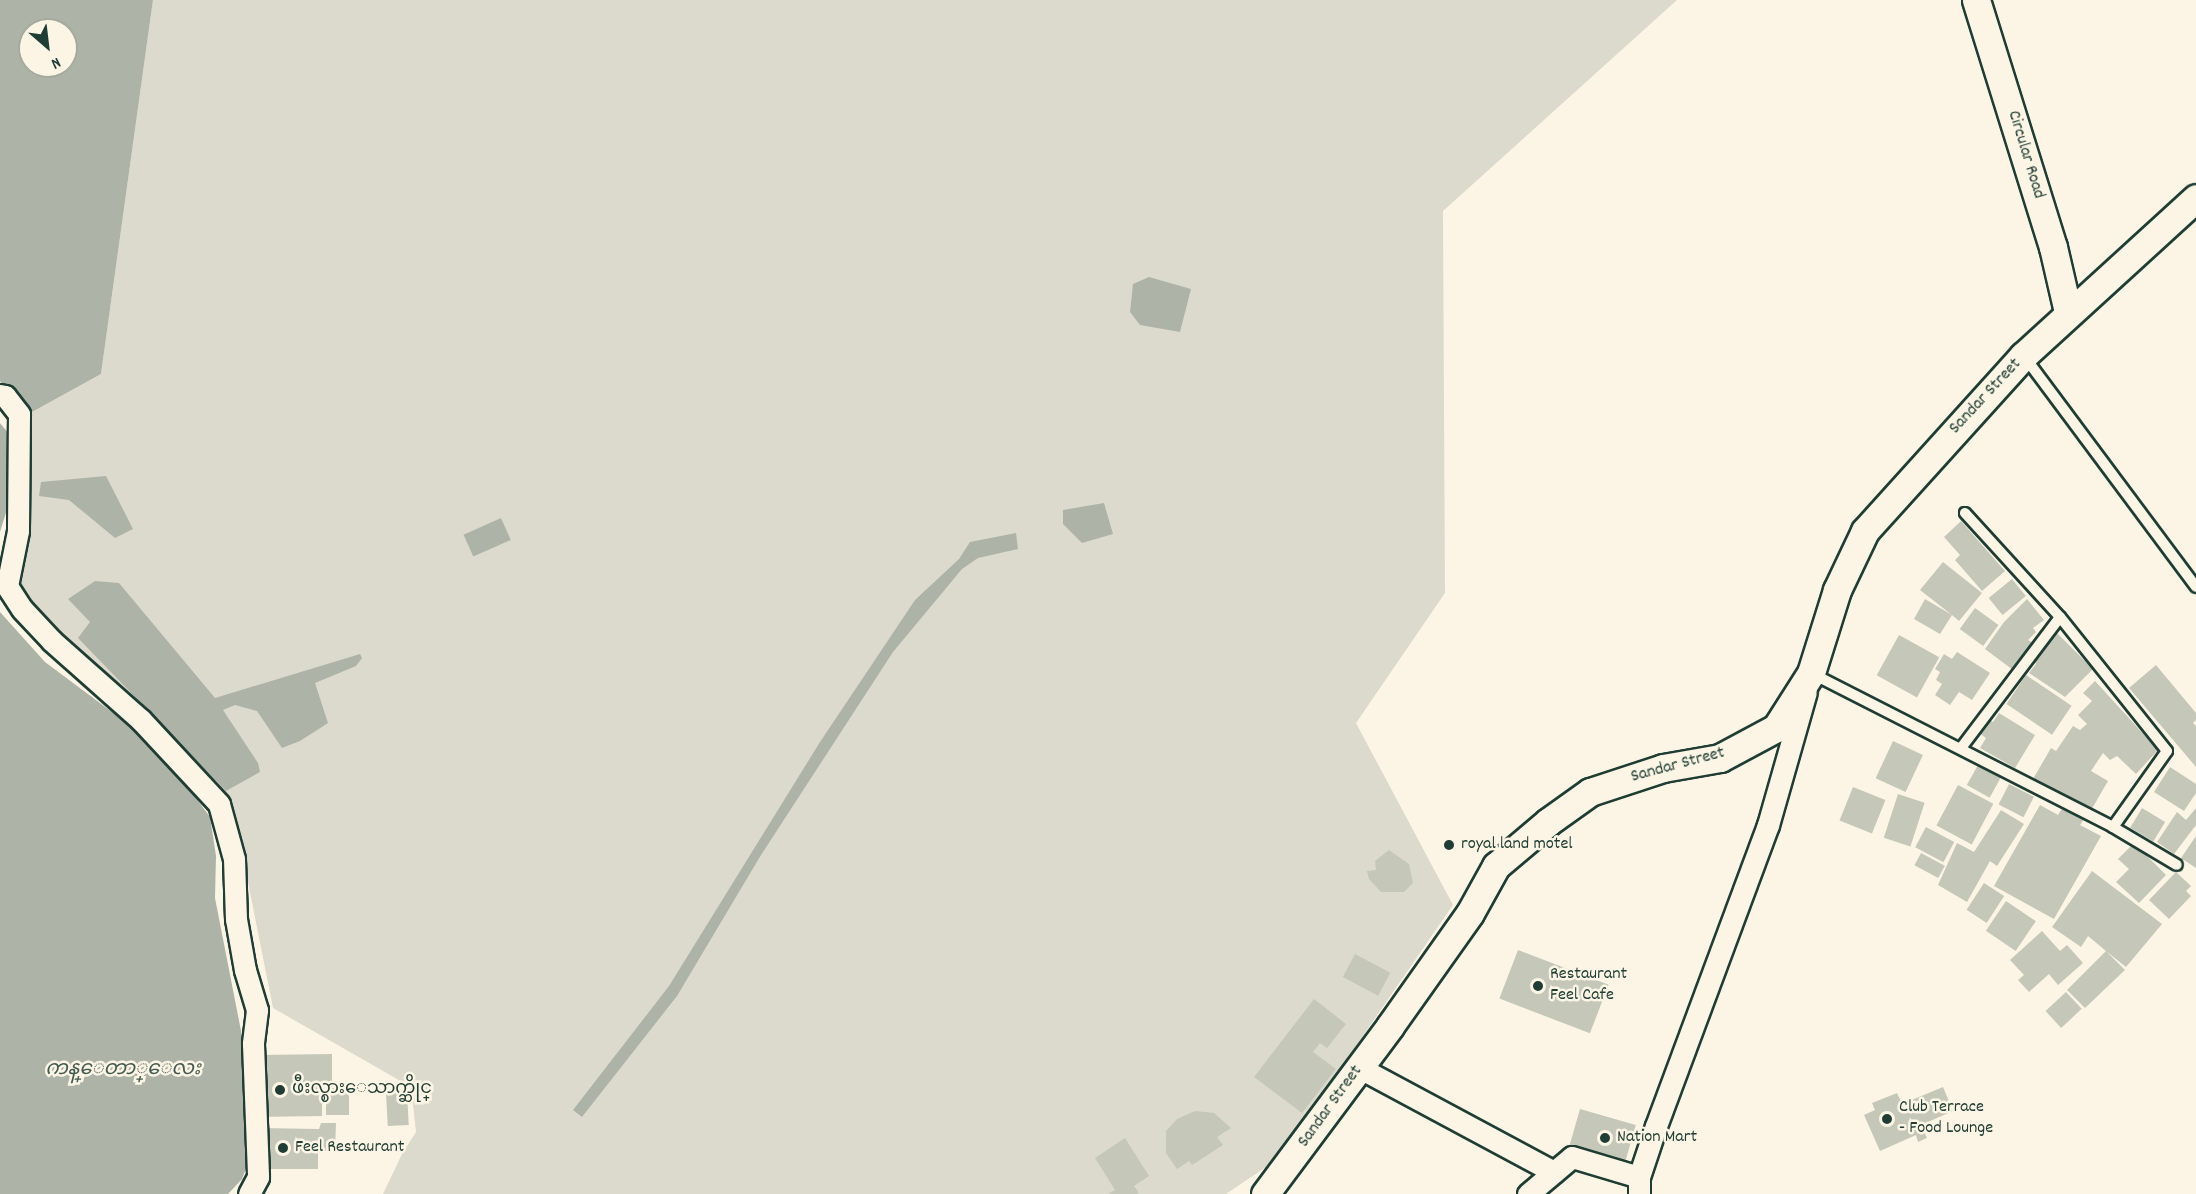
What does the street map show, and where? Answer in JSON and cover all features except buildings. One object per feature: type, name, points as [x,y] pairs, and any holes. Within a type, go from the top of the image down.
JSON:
[{"type":"street","name":"Circular Road","points":[[1976,0],[2053,247],[2068,312]]},
{"type":"street","name":"Sandar Street","points":[[1266,1194],[1360,1068],[1470,913],[1496,866],[1548,822],[1590,792],[1663,768],[1720,758],[1776,728],[1811,673],[1837,590],[1865,531],[2024,356],[2068,312],[2196,198]]},
{"type":"street","points":[[0,395],[4,396],[19,414],[18,531],[7,586],[22,609],[52,641],[140,719],[219,804],[234,859],[236,919],[241,950],[257,1010],[253,1044],[258,1177],[249,1194]]},
{"type":"street","points":[[1528,1194],[1572,1157],[1639,1185],[1768,825],[1811,673]]},
{"type":"street","points":[[1360,1068],[1554,1172]]},
{"type":"lane","points":[[2024,356],[2196,587]]},
{"type":"lane","points":[[1965,513],[2060,617],[2167,751],[2113,827]]},
{"type":"lane","points":[[1960,748],[2060,617]]},
{"type":"lane","points":[[1811,673],[2113,827],[2177,865]]},
{"type":"shaded area","points":[[153,0],[1677,0],[1443,211],[1445,593],[1356,723],[1453,905],[1278,1159],[1226,1194],[383,1194],[402,1154],[416,1132],[411,1087],[273,1008],[233,807],[16,586],[23,417],[101,374]]},
{"type":"water","points":[[0,0],[153,0],[101,374],[23,417],[0,381]]},
{"type":"water","points":[[1149,277],[1191,289],[1180,332],[1140,325],[1130,312],[1133,284]]},
{"type":"water","points":[[0,423],[9,434],[8,506],[0,532]]},
{"type":"water","points":[[106,476],[133,529],[115,538],[69,500],[39,496],[41,482]]},
{"type":"water","points":[[1104,503],[1113,534],[1082,543],[1063,524],[1063,510]]},
{"type":"water","points":[[501,518],[511,540],[473,557],[464,535]]},
{"type":"water","points":[[1016,533],[1018,549],[978,558],[962,569],[893,652],[761,855],[677,996],[582,1117],[573,1110],[669,986],[820,742],[915,600],[959,559],[970,542]]},
{"type":"water","points":[[95,581],[119,583],[215,698],[360,654],[362,658],[356,666],[315,683],[328,723],[300,741],[282,748],[257,711],[235,705],[223,710],[258,763],[260,772],[226,791],[78,638],[90,622],[68,599]]},
{"type":"water","name":"ကန္ေတာ္ေလး","points":[[0,612],[45,662],[120,718],[175,770],[210,817],[216,856],[215,898],[242,1036],[252,1054],[252,1153],[242,1179],[228,1194],[0,1194]]},
{"type":"place","name":"royal land motel","points":[[1449,845]]},
{"type":"place","name":"Restaurant Feel Cafe","points":[[1538,986]]},
{"type":"place","name":"ဖီးလ္စားေသာက္ဆိုင္","points":[[280,1090]]},
{"type":"place","name":"Club Terrace - Food Lounge","points":[[1887,1119]]},
{"type":"place","name":"Nation Mart","points":[[1605,1138]]},
{"type":"place","name":"Feel Restaurant","points":[[283,1148]]}]
